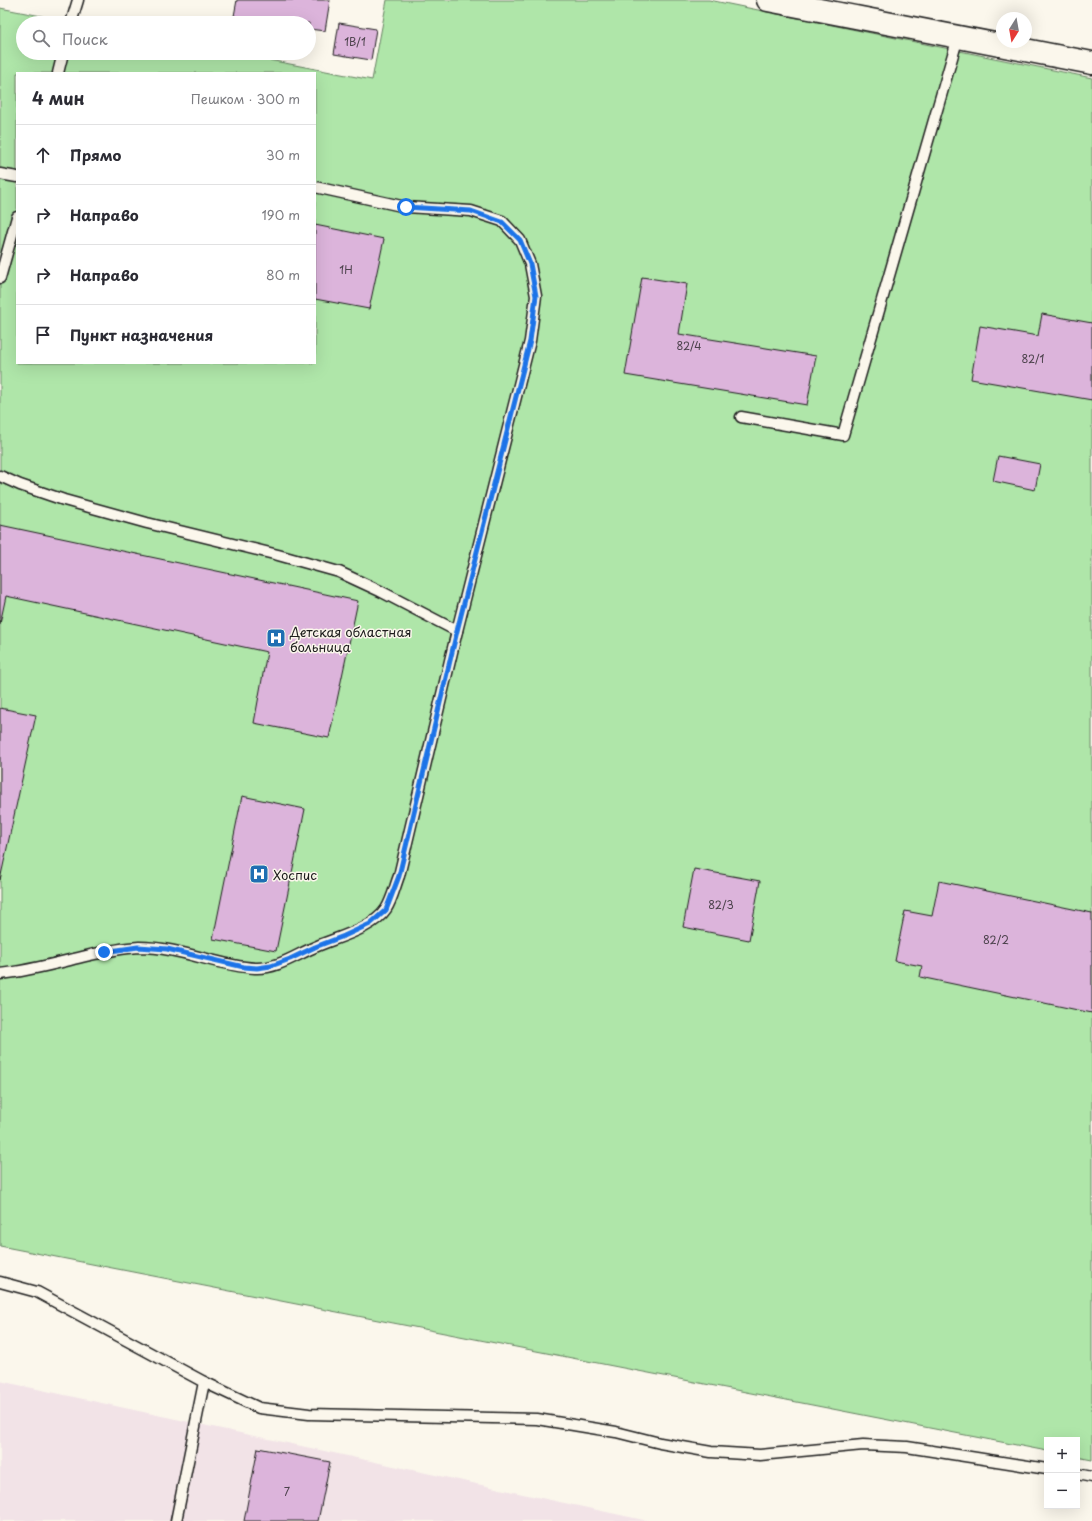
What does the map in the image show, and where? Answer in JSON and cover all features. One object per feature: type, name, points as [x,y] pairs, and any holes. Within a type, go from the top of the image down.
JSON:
[{"type":"highway","points":[[768,0],[1092,64]]},
{"type":"lane","points":[[73,16],[78,0]]},
{"type":"lane","points":[[741,417],[843,435],[958,37]]},
{"type":"lane","points":[[58,72],[61,60]]},
{"type":"lane","points":[[0,174],[16,177]]},
{"type":"lane","points":[[0,974],[22,972],[104,952],[138,947],[167,949],[244,967],[257,968],[271,966],[370,924],[386,910],[399,876],[457,631],[530,341],[536,296],[530,264],[520,240],[502,222],[471,211],[406,207],[316,187]]},
{"type":"lane","points":[[0,278],[16,220]]},
{"type":"lane","points":[[0,476],[20,485],[64,500],[147,523],[278,555],[340,572],[380,590],[457,631]]},
{"type":"lane","points":[[0,1282],[37,1292],[204,1382],[258,1408],[302,1413],[537,1419],[616,1432],[660,1443],[712,1452],[760,1456],[863,1446],[907,1447],[1044,1469]]},
{"type":"lane","points":[[176,1521],[204,1382]]},
{"type":"lane","points":[[1080,1475],[1092,1477]]},
{"type":"shaded area","points":[[0,1381],[648,1521],[0,1521]]},
{"type":"green space","points":[[387,0],[709,0],[1092,78],[1092,1460],[1080,1458],[1080,1437],[1044,1437],[1044,1450],[0,1246],[0,8],[41,16],[16,16],[16,60],[269,60],[372,80]]},
{"type":"building","points":[[237,0],[330,0],[325,31],[316,30],[316,16],[234,16]]},
{"type":"building","points":[[339,23],[376,29],[371,60],[334,54]]},
{"type":"building","points":[[316,225],[384,239],[369,309],[316,299]]},
{"type":"building","points":[[642,277],[687,284],[679,334],[816,356],[807,405],[625,375]]},
{"type":"building","points":[[1042,314],[1092,323],[1092,400],[971,379],[980,326],[1038,336]]},
{"type":"building","points":[[998,456],[1040,464],[1035,490],[993,481]]},
{"type":"building","name":"Детская областная больница","points":[[0,525],[358,601],[329,738],[254,723],[267,652],[6,596],[0,624]]},
{"type":"building","points":[[0,708],[36,715],[0,880]]},
{"type":"building","name":"Хоспис","points":[[242,796],[305,809],[276,951],[213,939]]},
{"type":"building","points":[[694,869],[760,881],[749,940],[683,927]]},
{"type":"building","points":[[939,881],[1092,913],[1092,1013],[920,977],[922,966],[895,961],[905,911],[932,916]]},
{"type":"building","points":[[258,1448],[330,1462],[318,1521],[244,1521]]},
{"type":"place","name":"Детская областная больница","points":[[276,638]]},
{"type":"place","name":"Хоспис","points":[[259,874]]},
{"type":"route","points":[[104,952],[138,947],[167,949],[244,967],[257,968],[271,966],[370,924],[386,910],[399,876],[457,631],[530,341],[536,296],[530,264],[520,240],[502,222],[471,211],[406,207]]}]
